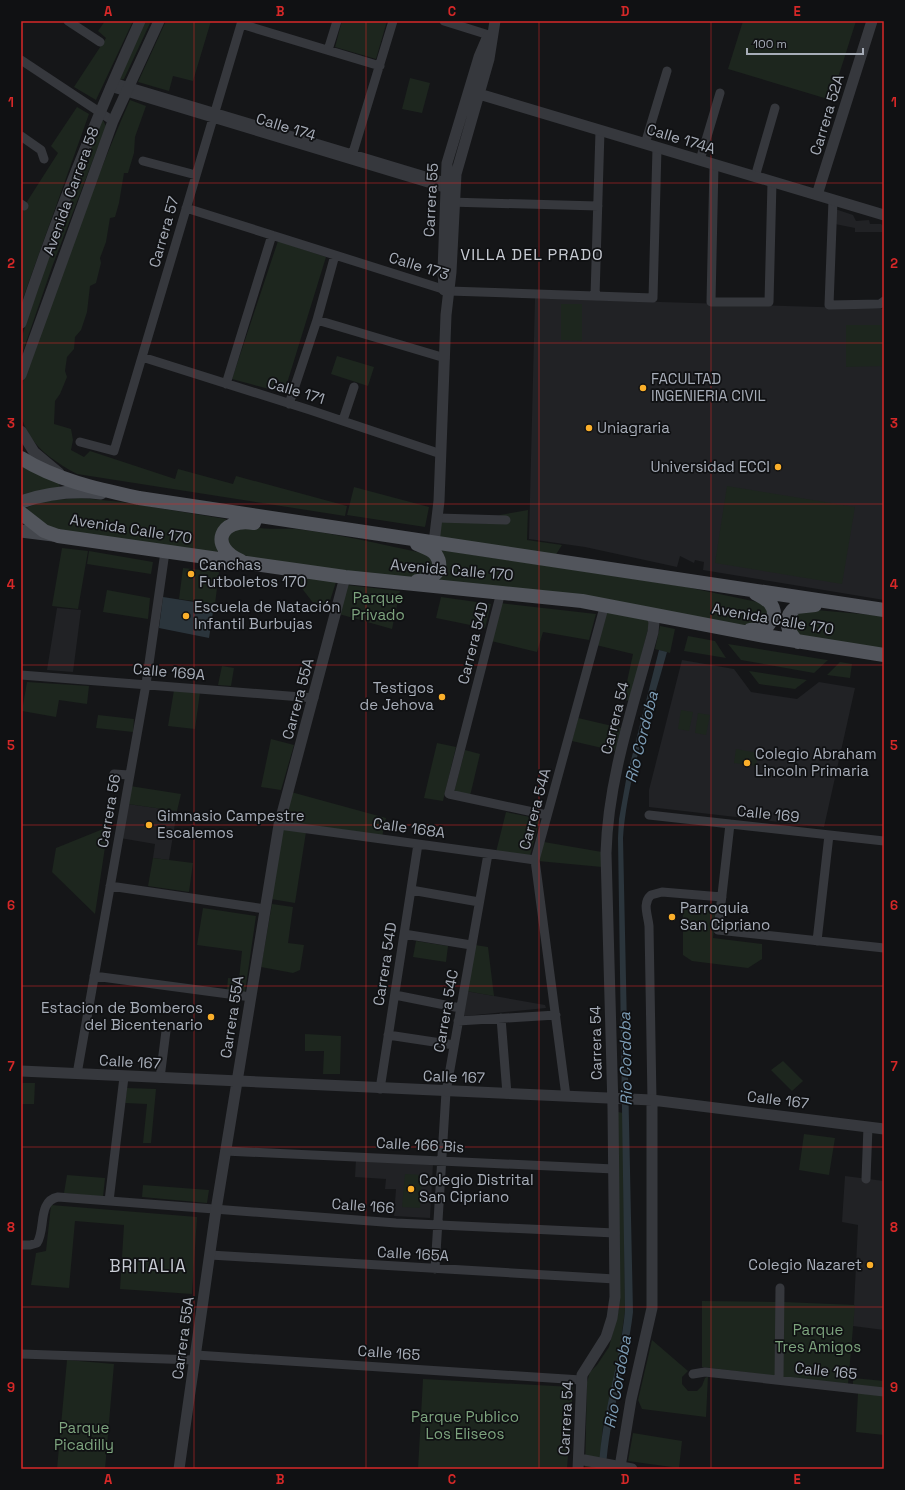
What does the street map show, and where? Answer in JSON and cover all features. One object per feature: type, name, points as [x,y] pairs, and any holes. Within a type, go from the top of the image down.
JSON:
[{"type":"main road","name":"Avenida Calle 170","points":[[21,458],[65,479],[94,488],[139,498],[884,610]]},
{"type":"main road","points":[[21,502],[42,496],[77,492],[139,498]]},
{"type":"main road","name":"Avenida Calle 170","points":[[21,513],[38,527],[58,536],[345,577],[605,604],[798,642],[884,655]]},
{"type":"main road","points":[[244,563],[228,554],[222,543],[222,536],[231,524],[245,521],[267,525],[298,523]]},
{"type":"main road","points":[[21,531],[58,536]]},
{"type":"main road","points":[[379,580],[425,581],[436,574],[439,564],[436,555],[431,550],[404,538]]},
{"type":"main road","points":[[722,628],[754,631],[762,630],[770,626],[774,617],[772,604],[767,599],[748,589]]},
{"type":"main road","points":[[798,642],[788,630],[787,621],[791,611],[796,607],[804,605],[856,605]]},
{"type":"street","points":[[68,21],[100,42]]},
{"type":"street","name":"Avenida Carrera 58","points":[[21,323],[68,190],[99,112],[140,21]]},
{"type":"street","name":"Avenida Carrera 58","points":[[21,375],[113,121],[159,21]]},
{"type":"street","points":[[328,50],[337,21]]},
{"type":"street","points":[[351,157],[393,21]]},
{"type":"street","points":[[444,21],[490,36]]},
{"type":"street","name":"Carrera 52A","points":[[817,195],[872,21]]},
{"type":"street","name":"Carrera 55","points":[[434,542],[438,518],[445,358],[447,290],[443,272],[450,187],[461,155],[474,93],[489,60],[490,36],[494,22]]},
{"type":"street","points":[[241,23],[380,66]]},
{"type":"street","name":"Carrera 57","points":[[80,442],[114,451],[241,23]]},
{"type":"street","points":[[21,60],[113,121]]},
{"type":"street","points":[[645,144],[667,71]]},
{"type":"street","name":"Calle 174","points":[[111,84],[450,187]]},
{"type":"street","name":"Calle 174A","points":[[474,93],[884,215]]},
{"type":"street","points":[[700,160],[720,93]]},
{"type":"street","points":[[755,177],[776,108]]},
{"type":"street","points":[[595,296],[600,130]]},
{"type":"street","points":[[21,136],[41,150],[44,159]]},
{"type":"street","name":"Calle 173","points":[[186,208],[447,290],[653,298],[657,148]]},
{"type":"street","points":[[143,161],[196,175]]},
{"type":"street","points":[[714,165],[711,302],[769,302],[772,182]]},
{"type":"street","points":[[833,200],[829,304],[880,303]]},
{"type":"street","points":[[449,202],[598,206]]},
{"type":"street","points":[[226,384],[272,235]]},
{"type":"street","points":[[288,404],[317,320],[336,255]]},
{"type":"street","points":[[317,320],[445,358]]},
{"type":"street","name":"Calle 171","points":[[142,358],[343,420],[441,454]]},
{"type":"street","points":[[343,420],[354,387]]},
{"type":"street","points":[[21,431],[34,452],[65,479]]},
{"type":"street","points":[[438,518],[506,520]]},
{"type":"street","name":"Carrera 56","points":[[77,1074],[146,684],[165,552]]},
{"type":"street","name":"Carrera 55A","points":[[179,1469],[225,1151],[279,824],[314,698],[345,577]]},
{"type":"street","name":"Carrera 54D","points":[[501,592],[449,794],[547,815]]},
{"type":"street","name":"Carrera 54A","points":[[566,1096],[535,860],[605,604]]},
{"type":"street","name":"Carrera 54","points":[[582,1463],[581,1380],[584,1371],[609,1332],[612,1318],[615,1279],[614,1169],[617,1098],[606,853],[608,820],[618,769],[653,632],[654,622],[651,614]]},
{"type":"street","name":"Calle 169A","points":[[21,676],[146,684],[314,698]]},
{"type":"street","points":[[114,774],[129,775]]},
{"type":"street","name":"Calle 169","points":[[648,815],[884,841]]},
{"type":"street","name":"Calle 168A","points":[[279,824],[535,860]]},
{"type":"street","points":[[730,824],[718,930],[884,948]]},
{"type":"street","points":[[817,941],[829,835]]},
{"type":"street","name":"Carrera 54D","points":[[380,1089],[418,844]]},
{"type":"street","name":"Carrera 54C","points":[[435,1270],[440,1160],[446,1092],[488,854]]},
{"type":"street","points":[[110,886],[265,909]]},
{"type":"street","points":[[411,890],[479,902]]},
{"type":"street","points":[[617,1466],[652,1308],[648,1100],[649,926],[646,906],[648,897],[662,892],[722,897]]},
{"type":"street","points":[[404,934],[471,945]]},
{"type":"street","points":[[94,976],[251,997]]},
{"type":"street","points":[[394,995],[460,1008]]},
{"type":"street","points":[[458,1021],[556,1015]]},
{"type":"street","points":[[501,1018],[507,1094]]},
{"type":"street","points":[[160,1078],[166,1032]]},
{"type":"street","points":[[388,1035],[454,1045]]},
{"type":"street","name":"Calle 167","points":[[21,1071],[380,1089],[648,1100],[884,1129]]},
{"type":"street","points":[[109,1201],[124,1076]]},
{"type":"street","points":[[866,1179],[868,1127]]},
{"type":"street","name":"Calle 166 Bis","points":[[225,1151],[614,1169]]},
{"type":"street","name":"Calle 166","points":[[21,1244],[34,1245],[39,1241],[46,1204],[52,1198],[438,1225],[614,1233]]},
{"type":"street","name":"Calle 165A","points":[[210,1255],[435,1270],[615,1279]]},
{"type":"street","points":[[779,1380],[780,1288]]},
{"type":"street","name":"Calle 165","points":[[21,1354],[195,1357],[581,1380]]},
{"type":"street","name":"Calle 165","points":[[693,1374],[705,1372],[884,1392]]},
{"type":"street","points":[[582,1463],[632,1469]]},
{"type":"shaded area","points":[[835,209],[853,215],[856,221],[869,220],[870,224],[881,224],[883,226],[882,232],[855,232],[855,228],[835,224]]},
{"type":"shaded area","name":"Universidad ECCI","points":[[535,298],[884,309],[884,600],[703,570],[704,562],[695,560],[694,563],[680,556],[677,567],[585,547],[529,539]]},
{"type":"shaded area","points":[[57,608],[81,610],[73,672],[47,670]]},
{"type":"shaded area","name":"Colegio Abraham Lincoln Primaria","points":[[682,660],[734,669],[751,692],[797,699],[819,682],[855,688],[824,827],[649,807],[649,790]]},
{"type":"shaded area","name":"Gimnasio Campestre Escalemos","points":[[128,804],[177,811],[169,860],[153,858],[155,844],[120,838]]},
{"type":"shaded area","points":[[466,991],[545,1005],[546,1008],[465,1016],[462,1015]]},
{"type":"shaded area","name":"Colegio Distrital San Cipriano","points":[[356,1159],[433,1164],[430,1218],[394,1216],[396,1189],[385,1189],[386,1179],[355,1177]]},
{"type":"shaded area","name":"Colegio Nazaret","points":[[845,1176],[884,1181],[884,1330],[853,1326],[858,1225],[842,1222]]},
{"type":"green space","points":[[105,21],[133,21],[96,100],[74,87],[106,38],[98,31]]},
{"type":"green space","points":[[145,21],[151,21],[124,79],[120,80],[119,77]]},
{"type":"green space","points":[[166,21],[211,21],[193,81],[173,76],[169,91],[138,82]]},
{"type":"green space","points":[[342,21],[387,21],[376,59],[335,47]]},
{"type":"green space","points":[[743,21],[856,21],[831,100],[728,69]]},
{"type":"green space","points":[[410,78],[430,83],[422,113],[402,109]]},
{"type":"green space","points":[[130,100],[146,106],[135,137],[134,153],[128,173],[124,173],[115,217],[110,218],[106,242],[100,258],[101,263],[96,283],[90,286],[87,312],[81,330],[75,337],[74,349],[67,357],[65,371],[67,377],[60,394],[55,401],[54,424],[71,429],[73,440],[71,450],[84,457],[90,451],[175,479],[178,469],[233,484],[236,476],[347,506],[345,516],[77,474],[50,457],[42,450],[35,443],[24,425],[20,401],[22,386],[31,353],[91,196]]},
{"type":"green space","points":[[77,107],[89,114],[21,304],[21,211],[58,153],[51,146]]},
{"type":"green space","points":[[103,120],[106,126],[52,267],[21,357],[21,339],[46,263],[101,121]]},
{"type":"green space","points":[[278,241],[326,257],[284,393],[232,379]]},
{"type":"green space","points":[[561,304],[582,304],[582,341],[561,340]]},
{"type":"green space","points":[[846,325],[884,325],[884,366],[846,367]]},
{"type":"green space","points":[[337,356],[374,367],[368,386],[331,374]]},
{"type":"green space","points":[[21,464],[59,483],[60,488],[21,497]]},
{"type":"green space","points":[[727,486],[855,507],[842,584],[715,563]]},
{"type":"green space","points":[[354,487],[429,507],[425,527],[347,515]]},
{"type":"green space","points":[[80,498],[122,502],[226,519],[219,552],[133,544],[48,527],[26,508],[43,501]]},
{"type":"green space","points":[[528,510],[527,540],[562,545],[555,556],[437,540],[441,520],[492,524],[500,515]]},
{"type":"green space","points":[[254,527],[312,531],[422,553],[428,556],[431,560],[433,571],[425,578],[386,576],[252,558],[228,549],[229,531]]},
{"type":"green space","points":[[62,548],[88,551],[78,609],[52,606]]},
{"type":"green space","points":[[441,550],[686,587],[762,603],[770,611],[761,628],[436,584]]},
{"type":"green space","points":[[89,551],[153,562],[151,574],[87,564]]},
{"type":"green space","points":[[183,568],[219,572],[215,604],[179,599]]},
{"type":"green space","points":[[296,576],[336,582],[329,604],[314,604],[297,582]]},
{"type":"green space","name":"Parque Privado","points":[[347,585],[400,591],[392,629],[339,614]]},
{"type":"green space","points":[[107,590],[150,598],[148,619],[103,612]]},
{"type":"green space","points":[[441,597],[491,604],[485,628],[436,618]]},
{"type":"green space","points":[[500,603],[596,614],[589,640],[543,632],[537,652],[491,641]]},
{"type":"green space","points":[[805,609],[884,616],[884,652],[797,635],[791,618]]},
{"type":"green space","points":[[605,612],[650,621],[630,701],[623,700],[633,654],[596,645]]},
{"type":"green space","points":[[660,626],[675,629],[670,653],[655,649]]},
{"type":"green space","points":[[688,636],[715,641],[726,658],[684,651]]},
{"type":"green space","points":[[728,644],[828,660],[814,673],[741,660]]},
{"type":"green space","points":[[840,662],[852,664],[850,678],[827,675]]},
{"type":"green space","points":[[222,666],[234,668],[231,686],[218,685]]},
{"type":"green space","points":[[749,671],[807,680],[795,689],[759,684]]},
{"type":"green space","points":[[27,682],[89,686],[87,704],[59,700],[56,717],[22,711]]},
{"type":"green space","points":[[174,690],[200,692],[195,729],[168,726]]},
{"type":"green space","points":[[681,710],[693,712],[689,731],[678,729]]},
{"type":"green space","points":[[698,713],[710,715],[706,735],[695,733]]},
{"type":"green space","points":[[98,715],[134,719],[133,732],[96,728]]},
{"type":"green space","points":[[578,718],[621,728],[615,751],[572,741]]},
{"type":"green space","points":[[271,739],[294,745],[281,790],[261,787]]},
{"type":"green space","points":[[437,743],[456,747],[443,801],[424,798]]},
{"type":"green space","points":[[736,749],[758,753],[756,766],[734,763]]},
{"type":"green space","points":[[465,750],[480,754],[470,796],[454,792]]},
{"type":"green space","points":[[130,786],[181,794],[177,811],[128,804]]},
{"type":"green space","points":[[291,792],[386,818],[382,837],[284,823]]},
{"type":"green space","points":[[506,812],[540,819],[530,856],[496,852]]},
{"type":"green space","points":[[108,827],[95,914],[52,872],[56,848]]},
{"type":"green space","points":[[283,829],[306,832],[295,903],[271,899]]},
{"type":"green space","points":[[544,842],[602,852],[602,867],[538,861]]},
{"type":"green space","points":[[153,858],[193,863],[189,892],[148,886]]},
{"type":"green space","points":[[272,904],[293,907],[288,943],[304,945],[300,970],[293,973],[261,967]]},
{"type":"green space","points":[[683,904],[716,905],[713,938],[762,944],[762,959],[748,968],[692,961],[683,955]]},
{"type":"green space","points":[[203,908],[256,916],[245,992],[227,990],[228,978],[239,979],[242,951],[197,945]]},
{"type":"green space","points":[[416,941],[448,946],[446,962],[413,957]]},
{"type":"green space","points":[[475,945],[488,947],[494,996],[466,991]]},
{"type":"green space","points":[[305,1034],[341,1036],[340,1074],[323,1074],[324,1051],[305,1051]]},
{"type":"green space","points":[[783,1061],[803,1081],[792,1091],[771,1070]]},
{"type":"green space","points":[[21,1083],[35,1083],[34,1104],[21,1104]]},
{"type":"green space","points":[[127,1088],[156,1089],[151,1143],[143,1143],[147,1104],[125,1103]]},
{"type":"green space","points":[[618,1112],[623,1113],[625,1311],[617,1368],[603,1425],[599,1469],[585,1469],[587,1382],[590,1372],[597,1365],[609,1347],[619,1309]]},
{"type":"green space","points":[[804,1134],[835,1138],[829,1175],[799,1170]]},
{"type":"green space","points":[[405,1174],[422,1175],[420,1208],[402,1207]]},
{"type":"green space","points":[[67,1175],[105,1178],[103,1197],[64,1193]]},
{"type":"green space","points":[[143,1185],[209,1190],[207,1203],[142,1197]]},
{"type":"green space","points":[[51,1205],[197,1217],[192,1294],[120,1289],[124,1225],[75,1221],[69,1288],[31,1285],[36,1253],[46,1251]]},
{"type":"green space","name":"Parque Tres Amigos","points":[[702,1301],[776,1302],[776,1376],[702,1367]]},
{"type":"green space","name":"Parque Tres Amigos","points":[[784,1302],[855,1305],[848,1384],[783,1377]]},
{"type":"green space","points":[[652,1340],[688,1371],[682,1377],[682,1384],[688,1391],[697,1391],[702,1386],[705,1378],[708,1376],[706,1417],[642,1409],[638,1400]]},
{"type":"green space","name":"Parque Picadilly","points":[[67,1360],[114,1364],[105,1469],[57,1469]]},
{"type":"green space","points":[[853,1378],[884,1381],[884,1389],[853,1386]]},
{"type":"green space","name":"Parque Publico Los Eliseos","points":[[423,1379],[573,1387],[567,1469],[418,1469]]},
{"type":"green space","points":[[858,1393],[884,1396],[884,1435],[856,1432]]},
{"type":"green space","points":[[633,1433],[682,1441],[679,1468],[628,1461]]},
{"type":"water","name":"Escuela de Natación Infantil Burbujas","points":[[163,597],[214,605],[209,638],[159,628]]},
{"type":"water","name":"Rio Cordoba","points":[[659,650],[667,652],[634,768],[625,815],[623,838],[633,1312],[627,1351],[614,1410],[606,1469],[599,1469],[603,1429],[623,1331],[625,1311],[618,838],[619,819],[626,780]]},
{"type":"place","name":"FACULTAD INGENIERIA CIVIL","points":[[643,388]]},
{"type":"place","name":"Uniagraria","points":[[589,428]]},
{"type":"place","name":"Universidad ECCI","points":[[778,467]]},
{"type":"place","name":"Canchas Futboletos 170","points":[[191,574]]},
{"type":"place","name":"Escuela de Natación Infantil Burbujas","points":[[186,616]]},
{"type":"place","name":"Testigos de Jehova","points":[[442,697]]},
{"type":"place","name":"Colegio Abraham Lincoln Primaria","points":[[747,763]]},
{"type":"place","name":"Gimnasio Campestre Escalemos","points":[[149,825]]},
{"type":"place","name":"Parroquia San Cipriano","points":[[672,917]]},
{"type":"place","name":"Estacion de Bomberos del Bicentenario","points":[[211,1017]]},
{"type":"place","name":"Colegio Distrital San Cipriano","points":[[411,1189]]},
{"type":"place","name":"Colegio Nazaret","points":[[870,1265]]},
{"type":"district","name":"VILLA DEL PRADO","points":[[532,254]]},
{"type":"district","name":"BRITALIA","points":[[148,1266]]}]
